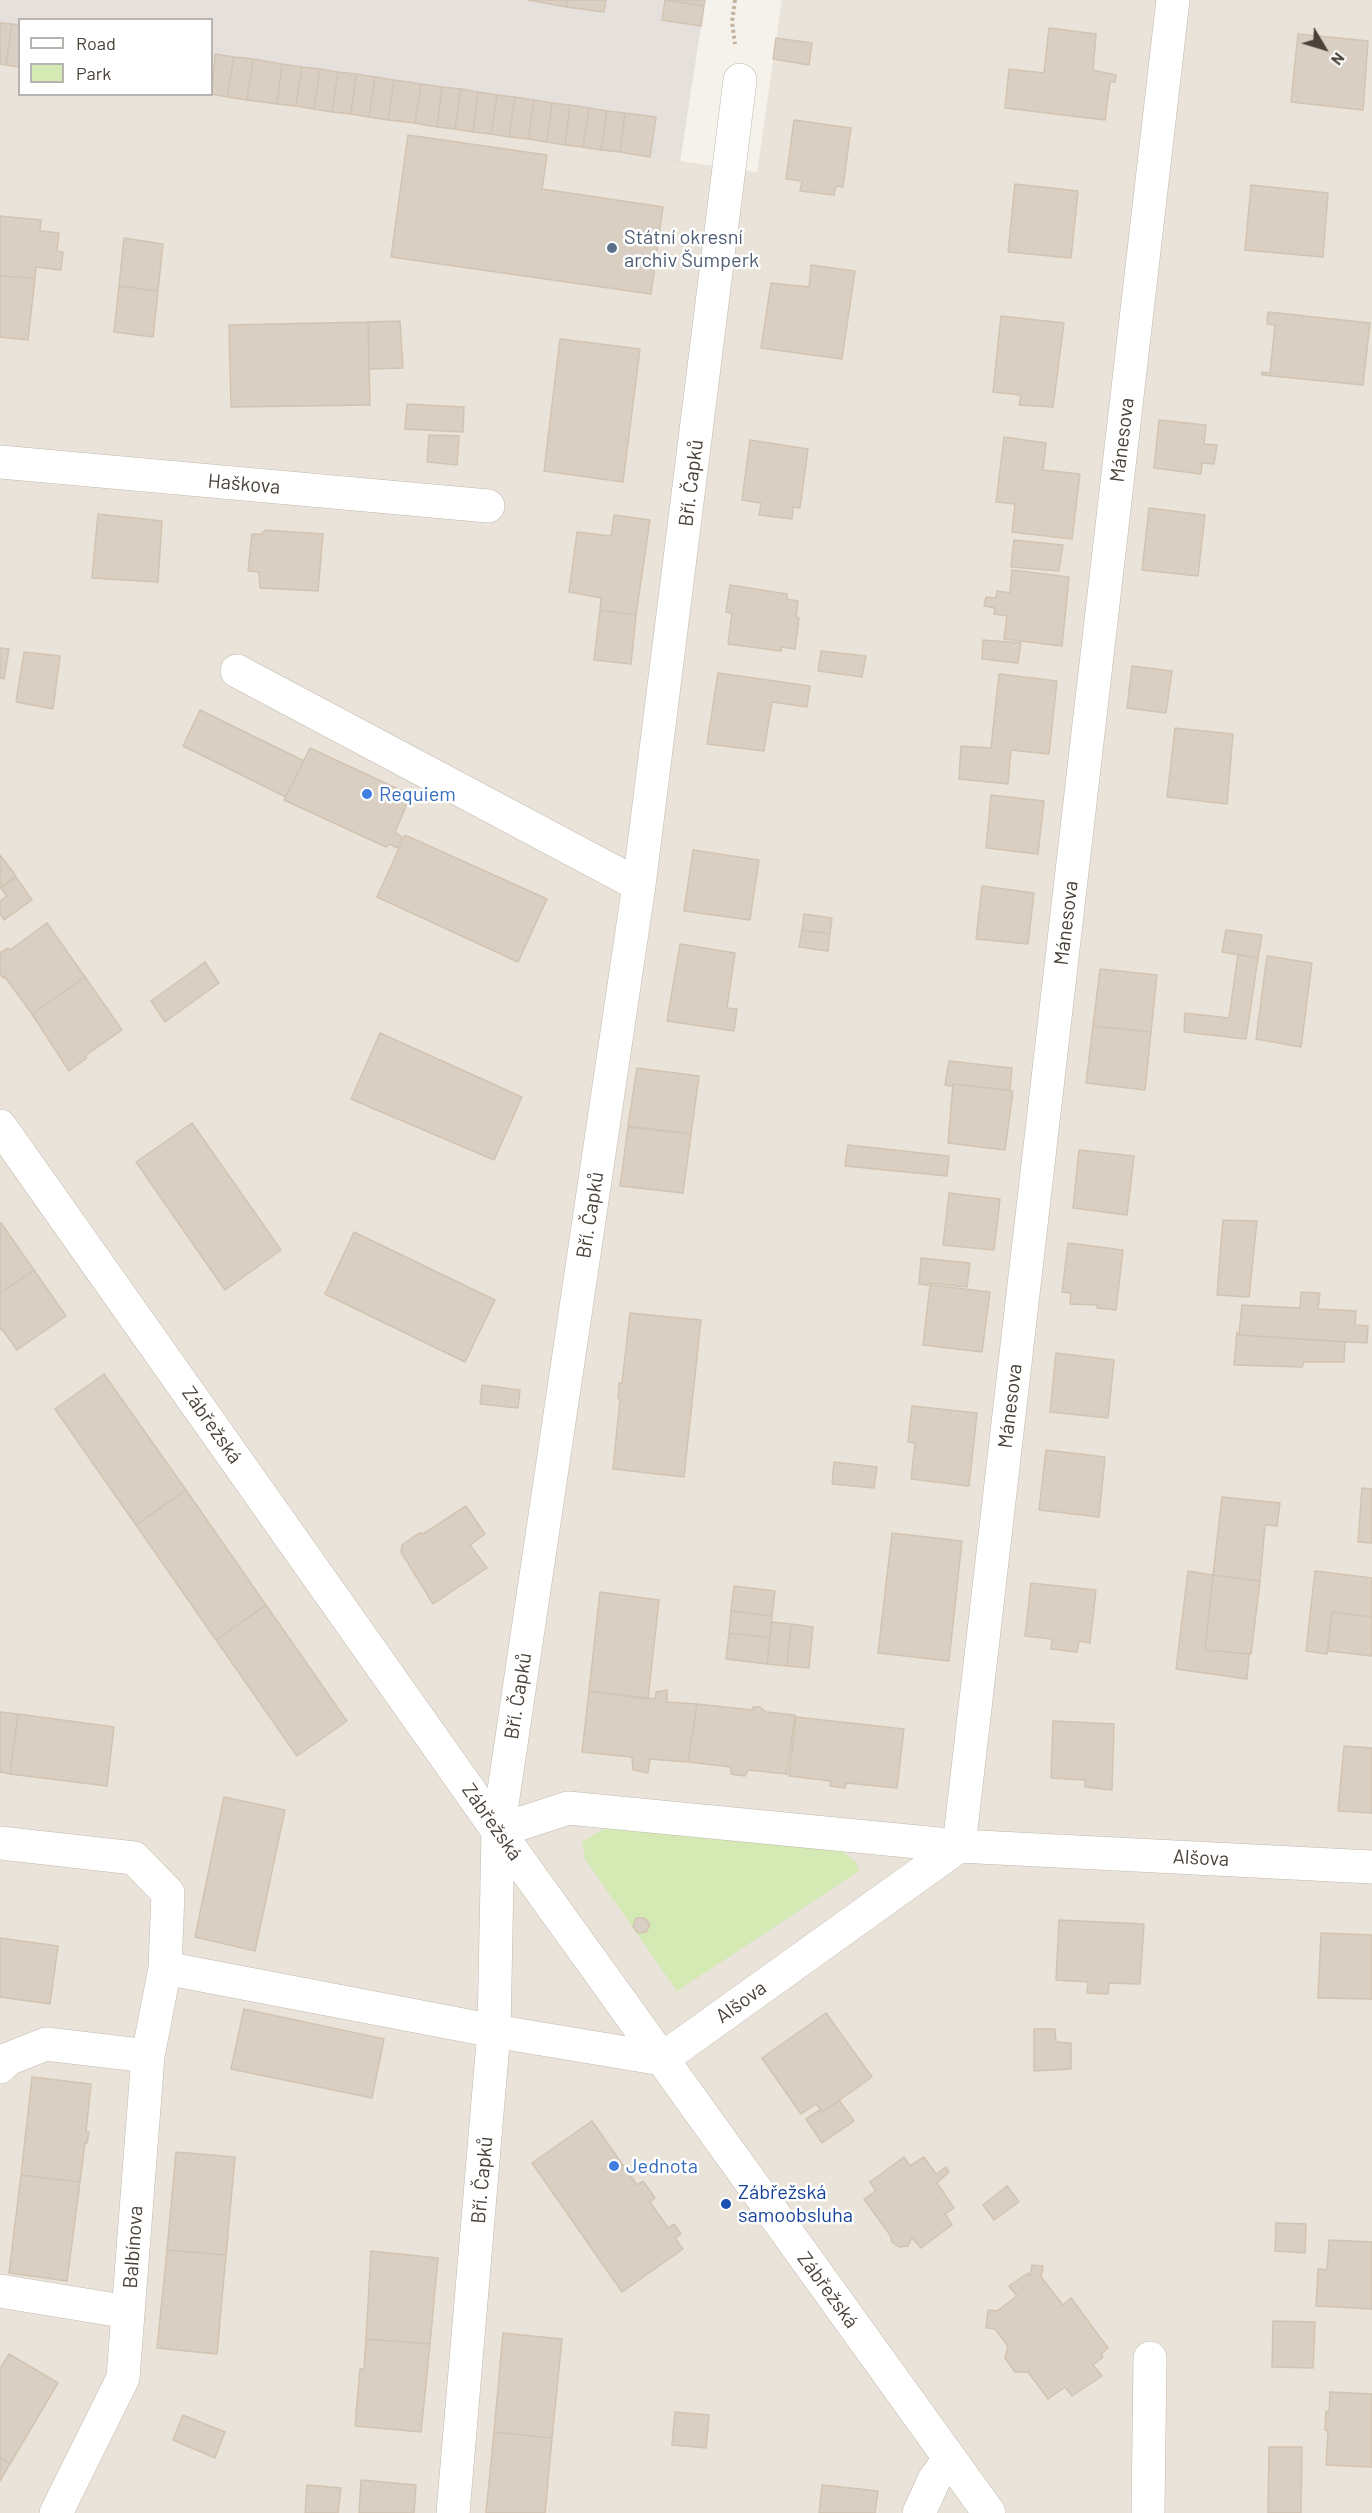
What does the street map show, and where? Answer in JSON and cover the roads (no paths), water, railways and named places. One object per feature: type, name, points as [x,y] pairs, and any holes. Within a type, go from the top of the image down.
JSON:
[{"type":"street","name":"Mánesova","points":[[959,1846],[1173,0]]},
{"type":"street","name":"Bří. Čapků","points":[[453,2513],[494,2031],[498,1831],[639,885],[740,80]]},
{"type":"street","name":"Haškova","points":[[0,462],[488,506]]},
{"type":"street","points":[[237,671],[639,885]]},
{"type":"street","name":"Zábřežská","points":[[0,1126],[498,1831],[989,2513]]},
{"type":"street","name":"Alšova","points":[[498,1831],[568,1808],[959,1846],[1372,1867]]},
{"type":"street","name":"Balbínova","points":[[0,1843],[134,1858],[168,1893],[165,1968],[148,2056],[123,2378],[56,2513]]},
{"type":"street","name":"Alšova","points":[[662,2059],[959,1846]]},
{"type":"street","points":[[165,1968],[494,2031],[662,2059]]},
{"type":"street","points":[[0,2067],[8,2059],[46,2044],[148,2056]]},
{"type":"street","points":[[0,2291],[128,2312]]},
{"type":"street","points":[[1148,2513],[1150,2358]]},
{"type":"street","points":[[919,2513],[934,2480],[949,2459]]},
{"type":"place","name":"Státní okresní archiv Šumperk","points":[[612,248]]},
{"type":"place","name":"Requiem","points":[[367,794]]},
{"type":"place","name":"Jednota","points":[[614,2166]]},
{"type":"place","name":"Zábřežská samoobsluha","points":[[726,2204]]}]
